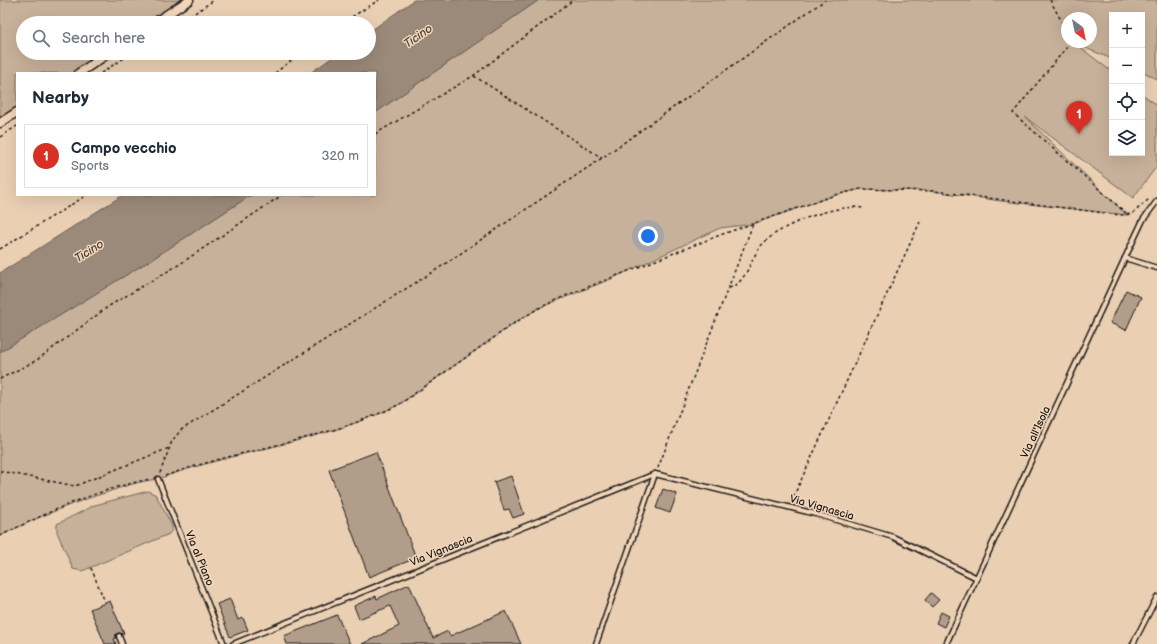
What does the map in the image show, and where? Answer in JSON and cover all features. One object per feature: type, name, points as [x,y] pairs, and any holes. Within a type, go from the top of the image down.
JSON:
[{"type":"street","points":[[165,16],[189,0]]},
{"type":"street","points":[[80,72],[98,60]]},
{"type":"street","points":[[0,123],[16,113]]},
{"type":"lane","name":"Via all'Isola","points":[[946,644],[1143,220],[1157,200]]},
{"type":"lane","points":[[1125,258],[1157,268]]},
{"type":"lane","points":[[596,644],[655,474]]},
{"type":"lane","name":"Via Vignascia","points":[[233,644],[655,474],[789,507],[893,537],[977,578]]},
{"type":"lane","name":"Via al Piano","points":[[158,479],[224,644]]},
{"type":"lane","points":[[1133,644],[1157,597]]},
{"type":"lane","points":[[119,636],[122,644]]},
{"type":"path","points":[[190,16],[214,0]]},
{"type":"path","points":[[353,16],[379,0]]},
{"type":"path","points":[[376,133],[473,76],[573,0]]},
{"type":"path","points":[[158,479],[176,435],[181,430],[439,268],[602,158],[825,0]]},
{"type":"path","points":[[1050,0],[1061,20]]},
{"type":"path","points":[[1066,48],[1013,113],[1128,215]]},
{"type":"path","points":[[103,72],[121,60]]},
{"type":"path","points":[[276,72],[292,60]]},
{"type":"path","points":[[473,76],[602,158]]},
{"type":"path","points":[[0,137],[16,127]]},
{"type":"path","points":[[0,536],[27,522],[76,502],[129,485],[158,479],[337,428],[380,414],[412,396],[516,322],[539,308],[565,296],[753,224],[835,195],[861,189],[934,191],[1001,201],[1128,215],[1153,196]]},
{"type":"path","points":[[0,249],[45,223],[86,196]]},
{"type":"path","points":[[0,379],[37,360],[109,306],[180,264],[281,196]]},
{"type":"path","points":[[729,288],[739,282],[760,248],[778,230],[812,217],[848,207],[864,208]]},
{"type":"path","points":[[789,507],[920,222]]},
{"type":"path","points":[[655,474],[753,224]]},
{"type":"path","points":[[0,471],[75,486],[170,448]]},
{"type":"path","points":[[91,568],[105,602]]},
{"type":"shaded area","points":[[0,0],[185,0],[161,16],[16,16],[16,60],[95,60],[76,72],[16,72],[16,109],[0,118]]},
{"type":"shaded area","points":[[539,0],[1157,0],[1157,79],[1145,73],[1145,12],[1109,12],[1109,58],[1086,48],[1097,48],[1097,12],[1061,12],[1061,48],[1081,48],[1109,70],[1109,156],[1145,156],[1145,96],[1157,105],[1157,166],[1133,198],[1025,117],[1127,215],[1001,201],[933,191],[861,189],[835,195],[753,224],[720,228],[611,279],[539,308],[516,322],[400,404],[371,417],[342,428],[311,437],[219,460],[158,479],[118,489],[52,512],[0,536],[0,352],[154,258],[249,196],[376,196],[376,112]]},
{"type":"shaded area","points":[[148,491],[156,495],[172,526],[172,530],[169,534],[82,571],[73,569],[57,532],[57,524],[95,505]]},
{"type":"water","name":"Ticino","points":[[414,0],[539,0],[376,112],[376,72],[311,72],[329,60],[376,60],[376,27]]},
{"type":"water","name":"Ticino","points":[[121,196],[249,196],[154,258],[0,352],[0,273]]},
{"type":"building","points":[[1126,290],[1141,297],[1126,330],[1110,323]]},
{"type":"building","points":[[376,452],[416,558],[369,577],[329,470]]},
{"type":"building","points":[[511,476],[524,514],[513,518],[509,509],[504,510],[494,482]]},
{"type":"building","points":[[663,489],[677,494],[670,513],[656,508]]},
{"type":"building","points":[[409,584],[433,638],[448,631],[450,636],[506,611],[521,644],[362,644],[399,626],[390,606],[359,619],[354,606],[376,596],[377,599]]},
{"type":"building","points":[[931,593],[939,600],[932,607],[925,600]]},
{"type":"building","points":[[230,599],[238,620],[243,618],[248,630],[230,637],[217,604]]},
{"type":"building","points":[[110,601],[124,634],[116,634],[116,638],[114,639],[116,644],[105,644],[90,609]]},
{"type":"building","points":[[941,612],[949,616],[944,627],[936,623]]},
{"type":"building","points":[[337,615],[350,644],[287,644],[284,636]]},
{"type":"place","name":"Campo vecchio","points":[[1079,134]]}]
